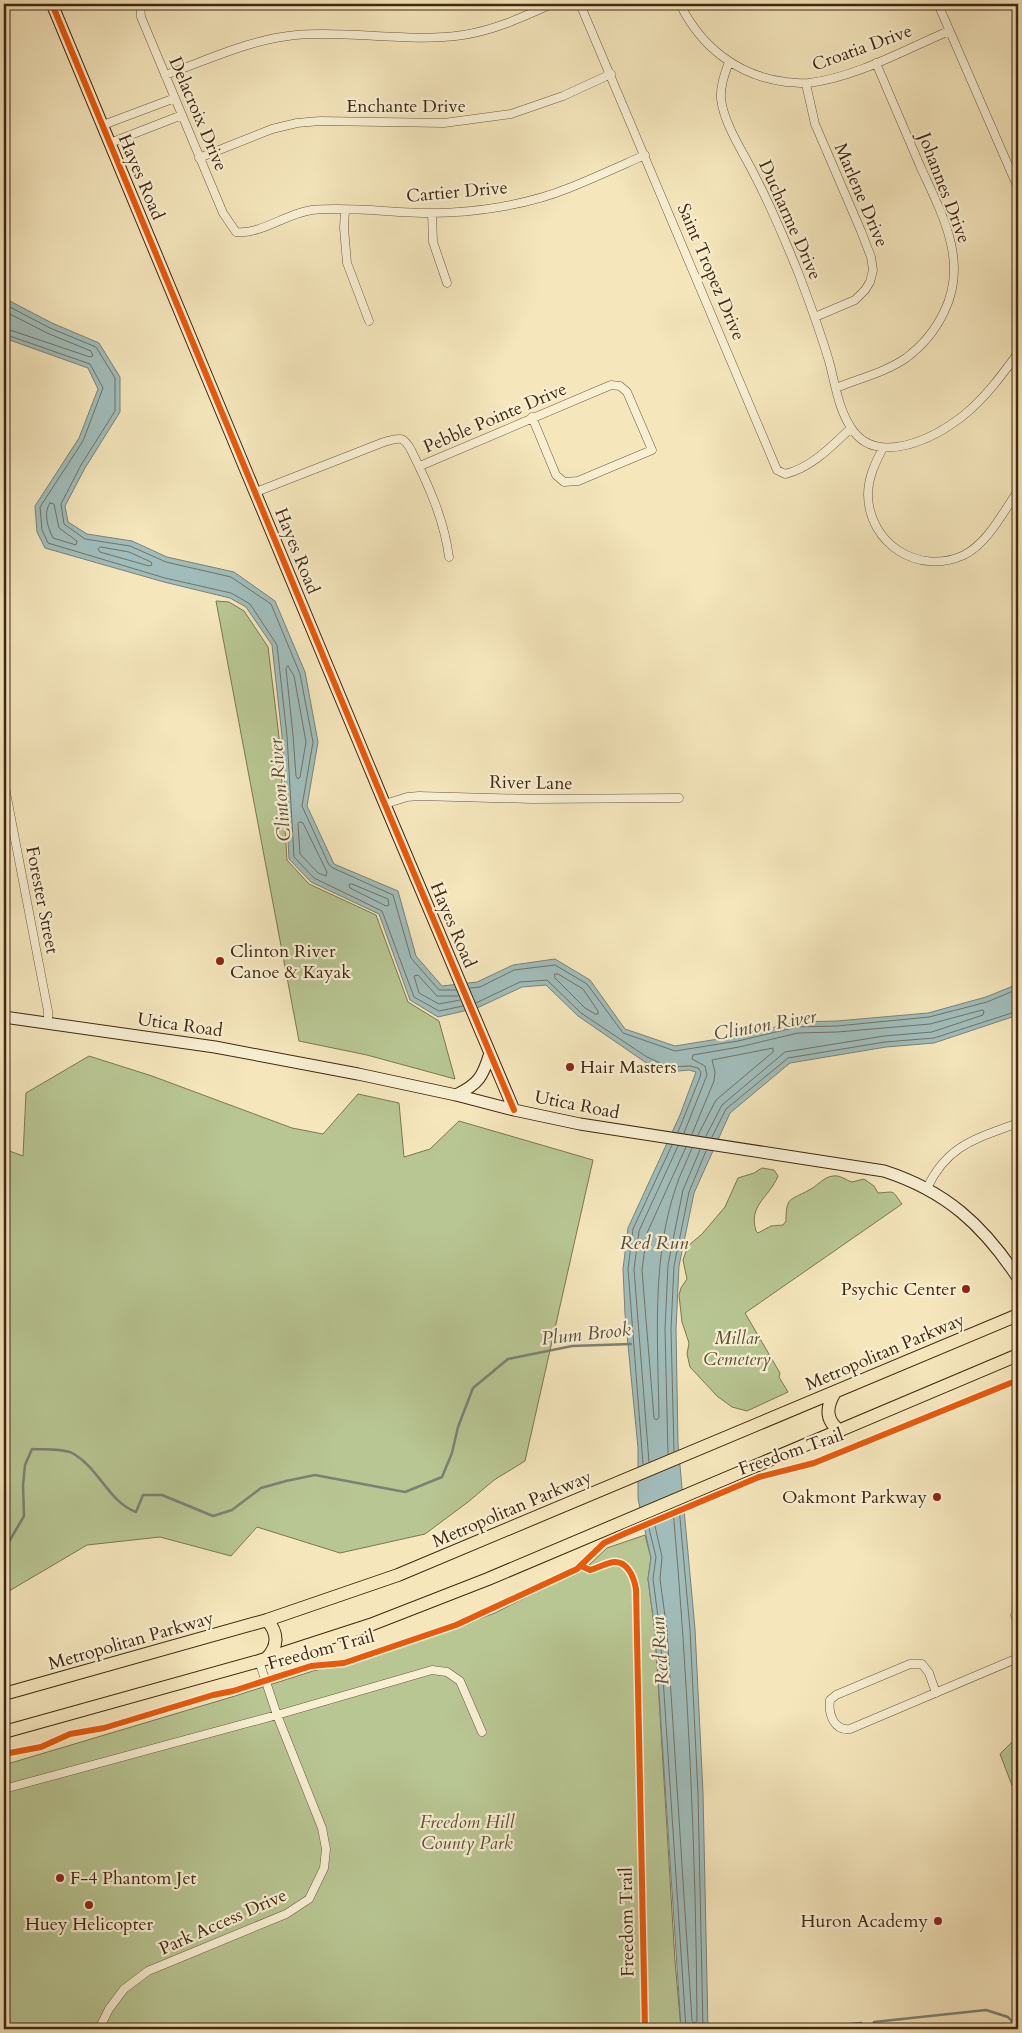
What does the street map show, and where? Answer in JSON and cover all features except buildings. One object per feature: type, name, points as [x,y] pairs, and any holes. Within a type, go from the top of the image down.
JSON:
[{"type":"main road","name":"Metropolitan Parkway","points":[[4,1694],[267,1620],[398,1575],[1018,1315]]},
{"type":"main road","points":[[4,1732],[262,1660],[362,1627],[448,1595],[1018,1356]]},
{"type":"main road","points":[[836,1392],[828,1405],[828,1414],[831,1422],[840,1431]]},
{"type":"main road","points":[[262,1660],[273,1652],[276,1640],[274,1630],[267,1620]]},
{"type":"street","name":"Hayes Road","points":[[52,4],[384,804],[514,1110]]},
{"type":"street","name":"Delacroix Drive","points":[[140,4],[141,17],[223,213],[227,222],[236,232]]},
{"type":"street","points":[[165,75],[269,39],[319,34],[437,37],[462,35],[510,22],[552,4]]},
{"type":"street","name":"Saint Tropez Drive","points":[[580,4],[646,155],[777,470],[785,474],[803,467],[828,450],[851,428]]},
{"type":"street","points":[[680,4],[698,34],[709,46],[729,62]]},
{"type":"street","points":[[938,4],[1018,188]]},
{"type":"street","name":"Croatia Drive","points":[[729,62],[749,73],[764,78],[806,84],[822,81],[876,63],[949,31]]},
{"type":"street","name":"Ducharme Drive","points":[[729,62],[721,92],[725,115],[782,232],[816,317],[840,405],[851,428],[865,440],[882,448]]},
{"type":"street","name":"Johannes Drive","points":[[836,388],[892,366],[904,360],[921,346],[940,321],[949,300],[954,278],[955,259],[947,228],[876,63]]},
{"type":"street","name":"Enchante Drive","points":[[200,158],[272,129],[297,123],[320,121],[444,123],[511,114],[563,96],[611,74]]},
{"type":"street","name":"Marlene Drive","points":[[806,84],[815,124],[862,230],[871,257],[873,270],[870,282],[860,296],[849,303],[816,317]]},
{"type":"street","points":[[103,125],[175,98]]},
{"type":"street","points":[[110,143],[182,115]]},
{"type":"street","name":"Cartier Drive","points":[[236,232],[248,232],[302,212],[346,210],[432,213],[475,209],[534,198],[567,189],[646,155]]},
{"type":"street","points":[[346,210],[344,228],[347,263],[369,321]]},
{"type":"street","points":[[432,213],[433,242],[447,283]]},
{"type":"street","points":[[1018,353],[994,385],[970,410],[947,427],[921,440],[903,446],[882,448],[870,479],[868,494],[871,512],[880,534],[888,544],[910,557],[931,562],[948,560],[965,554],[978,544],[1018,491]]},
{"type":"street","name":"Pebble Pointe Drive","points":[[256,492],[397,438],[407,442],[420,466],[532,418],[607,387],[620,386],[629,396],[652,450],[578,481],[564,482],[556,475],[532,418]]},
{"type":"street","points":[[420,466],[446,532],[449,557]]},
{"type":"street","name":"Forester Street","points":[[4,782],[48,1011],[48,1024]]},
{"type":"street","name":"River Lane","points":[[384,804],[407,797],[419,796],[532,799],[679,798]]},
{"type":"street","name":"Utica Road","points":[[4,1017],[214,1048],[358,1074],[573,1123],[655,1137],[871,1168],[899,1176],[927,1188],[954,1205],[970,1218],[991,1241],[1018,1278]]},
{"type":"street","points":[[456,1095],[468,1089],[481,1077],[490,1053]]},
{"type":"street","points":[[927,1188],[942,1162],[951,1154],[978,1138],[1018,1123]]},
{"type":"street","points":[[1015,1615],[1018,1623]]},
{"type":"street","points":[[936,1693],[926,1668],[922,1664],[910,1664],[836,1695],[830,1700],[830,1712],[838,1727],[843,1730],[850,1729],[936,1693],[1018,1658]]},
{"type":"street","name":"Park Access Drive","points":[[100,2029],[109,2009],[124,1989],[148,1971],[286,1914],[309,1899],[325,1865],[326,1849],[316,1812],[277,1715],[262,1660]]},
{"type":"street","points":[[4,1789],[277,1715],[432,1670],[447,1672],[460,1681],[482,1732]]},
{"type":"green space","points":[[216,601],[229,602],[244,611],[268,647],[279,737],[287,860],[309,884],[376,915],[408,1002],[439,1021],[455,1079],[367,1055],[299,1041]]},
{"type":"green space","points":[[89,1056],[152,1076],[292,1128],[323,1134],[358,1094],[399,1103],[404,1157],[430,1149],[459,1121],[593,1160],[525,1461],[494,1480],[425,1534],[340,1553],[257,1527],[231,1556],[160,1537],[87,1545],[4,1594],[4,1149],[23,1156],[26,1093]]},
{"type":"green space","name":"Millar Cemetery","points":[[762,1168],[774,1170],[778,1176],[757,1208],[754,1222],[758,1233],[771,1226],[783,1225],[786,1221],[787,1207],[790,1200],[826,1178],[833,1176],[852,1182],[864,1179],[874,1186],[878,1193],[893,1193],[902,1204],[745,1313],[780,1373],[779,1377],[788,1392],[747,1411],[732,1407],[717,1396],[690,1367],[687,1354],[689,1343],[682,1322],[679,1295],[687,1279],[683,1260],[688,1246],[702,1234],[725,1207],[738,1178],[754,1173]]},
{"type":"green space","name":"Freedom Hill County Park","points":[[645,1535],[651,1558],[648,1579],[655,1632],[675,1961],[681,2029],[4,2029],[4,1765],[313,1671],[375,1656],[495,1613],[589,1565],[607,1548]]},
{"type":"green space","points":[[1018,1736],[1018,1801],[1000,1754]]},
{"type":"water","name":"Red Run","points":[[4,298],[52,323],[99,343],[120,377],[120,412],[85,468],[65,506],[68,522],[87,534],[132,541],[167,557],[234,572],[275,601],[305,672],[318,742],[307,806],[334,864],[398,891],[416,956],[442,986],[477,982],[513,965],[555,959],[590,980],[625,1029],[675,1046],[737,1036],[797,1022],[837,1021],[928,1013],[986,997],[1018,984],[1018,1015],[934,1043],[886,1047],[790,1063],[730,1113],[694,1193],[679,1266],[676,1329],[678,1444],[695,1629],[703,1793],[708,2029],[681,2029],[655,1632],[648,1579],[651,1558],[638,1499],[638,1448],[625,1314],[623,1269],[628,1228],[680,1115],[696,1072],[689,1070],[668,1072],[645,1062],[578,1016],[546,985],[522,987],[477,1008],[438,1017],[410,1000],[379,914],[311,882],[289,859],[282,736],[272,645],[246,607],[230,598],[164,582],[45,548],[37,532],[35,506],[79,438],[98,389],[88,368],[4,338]]},
{"type":"waterway","name":"Plum Brook","points":[[4,1546],[10,1540],[24,1516],[23,1485],[25,1465],[32,1449],[59,1450],[74,1454],[91,1468],[119,1501],[127,1508],[136,1512],[143,1495],[162,1495],[213,1516],[232,1510],[261,1488],[315,1475],[405,1492],[442,1477],[452,1453],[458,1427],[473,1388],[508,1359],[572,1346],[631,1344]]},
{"type":"waterway","points":[[874,2022],[986,2010],[1008,2017],[1018,2028]]},
{"type":"waterway","points":[[794,2029],[861,2023]]},
{"type":"cycle path","points":[[52,4],[514,1110]]},
{"type":"cycle path","name":"Freedom Trail","points":[[4,1754],[41,1747],[70,1734],[104,1728],[213,1695],[233,1691],[311,1666],[344,1663],[456,1625],[577,1569],[604,1543],[626,1533],[759,1477],[814,1463],[1018,1380]]},
{"type":"cycle path","name":"Freedom Trail","points":[[581,1566],[590,1570],[619,1562],[630,1571],[636,1589],[645,2029]]},
{"type":"place","name":"Clinton River Canoe & Kayak","points":[[220,961]]},
{"type":"place","name":"Hair Masters","points":[[570,1067]]},
{"type":"place","name":"Psychic Center","points":[[966,1289]]},
{"type":"place","name":"Oakmont Parkway","points":[[937,1497]]},
{"type":"place","name":"F-4 Phantom Jet","points":[[60,1878]]},
{"type":"place","name":"Huey Helicopter","points":[[89,1905]]},
{"type":"place","name":"Huron Academy","points":[[938,1921]]},
{"type":"water label","name":"Clinton River","points":[[280,790]]},
{"type":"water label","name":"Clinton River","points":[[765,1025]]}]
